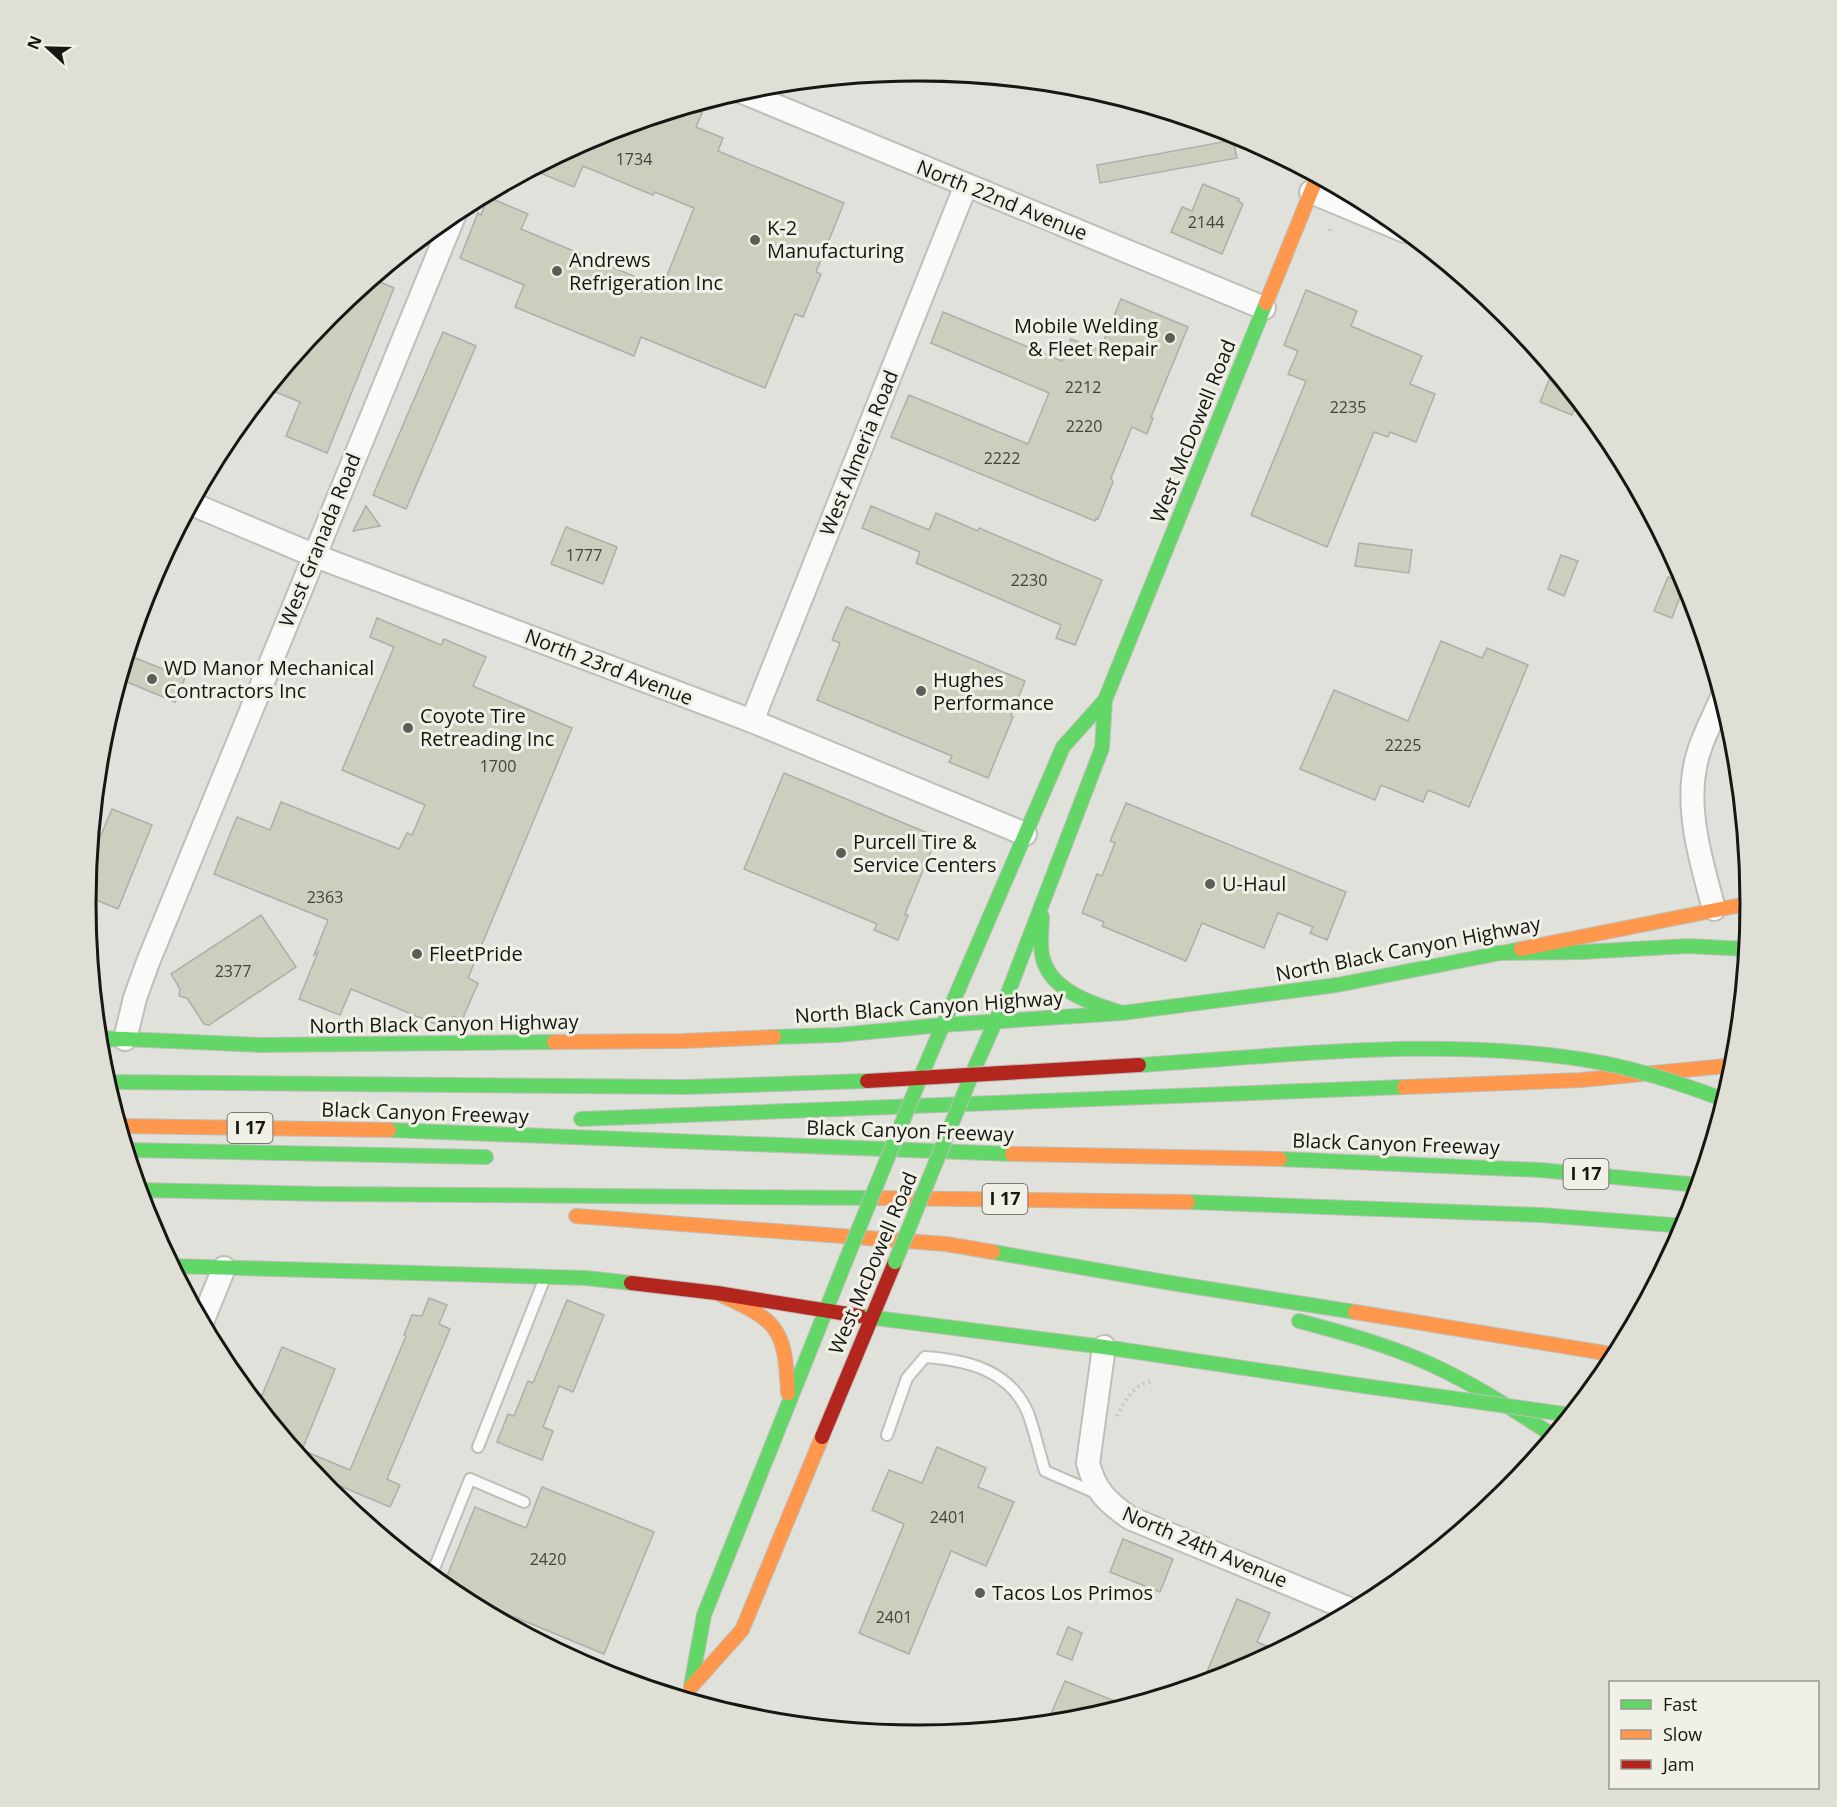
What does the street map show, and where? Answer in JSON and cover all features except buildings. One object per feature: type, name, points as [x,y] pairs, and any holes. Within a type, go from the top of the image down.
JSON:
[{"type":"main road","name":"West McDowell Road","points":[[688,1693],[742,1630],[972,1074],[996,1022],[1102,748],[1105,700],[1314,184]]},
{"type":"main road","name":"West McDowell Road","points":[[688,1692],[704,1615],[942,1025],[1063,747],[1105,700]]},
{"type":"main road","points":[[1042,902],[1041,947],[1054,980],[1075,995],[1122,1013]]},
{"type":"main road","name":"North Black Canyon Highway","points":[[108,1039],[262,1045],[683,1041],[838,1035],[942,1025],[1122,1013],[1337,985],[1741,905]]},
{"type":"main road","points":[[1497,953],[1582,952],[1689,946],[1739,949]]},
{"type":"main road","points":[[116,1082],[782,1085],[1290,1055],[1460,1051],[1535,1054],[1614,1064],[1666,1078],[1717,1097]]},
{"type":"main road","points":[[571,1119],[781,1113],[1581,1080],[1725,1066]]},
{"type":"main road","points":[[381,1130],[517,1121]]},
{"type":"main road","name":"Black Canyon Freeway","points":[[127,1126],[381,1130],[968,1153],[1200,1156],[1375,1162],[1539,1170],[1691,1184]]},
{"type":"main road","points":[[135,1150],[495,1157]]},
{"type":"main road","points":[[1306,1174],[1357,1174],[1375,1162]]},
{"type":"main road","points":[[869,1165],[951,1167]]},
{"type":"main road","name":"I 17","points":[[148,1190],[323,1194],[1186,1202],[1541,1215],[1675,1225]]},
{"type":"main road","points":[[323,1194],[484,1209]]},
{"type":"main road","points":[[566,1215],[946,1244],[1606,1353]]},
{"type":"main road","points":[[181,1266],[586,1278],[717,1293],[825,1311],[1104,1347],[1563,1414]]},
{"type":"main road","points":[[1171,1283],[1269,1312]]},
{"type":"main road","points":[[717,1293],[763,1316],[778,1330],[786,1353],[789,1403]]},
{"type":"main road","points":[[1290,1318],[1414,1357],[1502,1401],[1548,1432]]},
{"type":"street","name":"North 22nd Avenue","points":[[754,98],[1264,308]]},
{"type":"street","points":[[1314,184],[1339,197]]},
{"type":"street","name":"West Almeria Road","points":[[752,721],[966,185]]},
{"type":"street","name":"West Granada Road","points":[[125,1039],[135,998],[148,962],[448,230]]},
{"type":"street","name":"North 23rd Avenue","points":[[198,507],[314,555],[752,721],[1025,834]]},
{"type":"street","points":[[1714,909],[1698,845],[1692,785],[1695,765],[1717,709]]},
{"type":"street","points":[[205,1314],[224,1268]]},
{"type":"street","name":"North 24th Avenue","points":[[1104,1347],[1088,1463],[1092,1480],[1102,1496],[1131,1518],[1344,1607]]},
{"type":"lane","points":[[478,1447],[545,1276]]},
{"type":"lane","points":[[887,1435],[906,1378],[924,1357],[956,1359],[997,1375],[1013,1390],[1027,1413],[1045,1471],[1102,1496]]},
{"type":"lane","points":[[434,1568],[470,1479],[524,1502]]},
{"type":"traffic: fast","points":[[972,1074],[1008,993],[1102,748],[1105,700],[1266,303]]},
{"type":"traffic: fast","points":[[921,1076],[1063,747],[1105,700]]},
{"type":"traffic: fast","points":[[1042,917],[1043,959],[1055,980],[1087,1001],[1122,1013]]},
{"type":"traffic: fast","points":[[1497,953],[1582,952],[1688,946],[1739,949]]},
{"type":"traffic: fast","points":[[774,1037],[838,1035],[942,1025],[1122,1013],[1337,985],[1521,949]]},
{"type":"traffic: fast","points":[[108,1038],[262,1045],[554,1042]]},
{"type":"traffic: fast","points":[[108,1040],[125,1039]]},
{"type":"traffic: fast","points":[[1139,1065],[1371,1050],[1488,1050],[1546,1055],[1619,1066],[1717,1097]]},
{"type":"traffic: fast","points":[[895,1262],[972,1074]]},
{"type":"traffic: fast","points":[[846,1260],[921,1076]]},
{"type":"traffic: fast","points":[[116,1082],[687,1087],[867,1081]]},
{"type":"traffic: fast","points":[[581,1119],[1404,1087]]},
{"type":"traffic: fast","points":[[389,1130],[1012,1154]]},
{"type":"traffic: fast","points":[[135,1150],[486,1157]]},
{"type":"traffic: fast","points":[[1280,1159],[1540,1170],[1691,1184]]},
{"type":"traffic: fast","points":[[148,1190],[323,1194],[879,1198]]},
{"type":"traffic: fast","points":[[1188,1202],[1541,1215],[1675,1225]]},
{"type":"traffic: fast","points":[[993,1252],[1355,1312]]},
{"type":"traffic: fast","points":[[691,1686],[704,1615],[846,1260]]},
{"type":"traffic: fast","points":[[181,1266],[586,1278],[631,1283]]},
{"type":"traffic: fast","points":[[860,1316],[1104,1347],[1357,1385]]},
{"type":"traffic: fast","points":[[1299,1321],[1382,1345],[1430,1364],[1478,1389],[1548,1432]]},
{"type":"traffic: fast","points":[[1357,1385],[1563,1414]]},
{"type":"traffic: slow","points":[[1266,303],[1315,183]]},
{"type":"traffic: slow","points":[[1521,949],[1741,905]]},
{"type":"traffic: slow","points":[[554,1042],[683,1041],[774,1037]]},
{"type":"traffic: slow","points":[[1404,1087],[1581,1080],[1725,1066]]},
{"type":"traffic: slow","points":[[127,1126],[389,1130]]},
{"type":"traffic: slow","points":[[1012,1154],[1280,1159]]},
{"type":"traffic: slow","points":[[879,1198],[1188,1202]]},
{"type":"traffic: slow","points":[[576,1216],[946,1244],[993,1252]]},
{"type":"traffic: slow","points":[[717,1293],[753,1311],[774,1328],[784,1353],[788,1393]]},
{"type":"traffic: slow","points":[[1355,1312],[1606,1353]]},
{"type":"traffic: slow","points":[[691,1687],[742,1630],[822,1437]]},
{"type":"traffic: jam","points":[[867,1081],[1139,1065]]},
{"type":"traffic: jam","points":[[822,1437],[895,1262]]},
{"type":"traffic: jam","points":[[631,1283],[717,1293],[860,1316]]},
{"type":"place","name":"K-2 Manufacturing","points":[[755,240]]},
{"type":"place","name":"Andrews Refrigeration Inc","points":[[557,271]]},
{"type":"place","name":"Mobile Welding & Fleet Repair","points":[[1170,338]]},
{"type":"place","name":"WD Manor Mechanical Contractors Inc","points":[[152,679]]},
{"type":"place","name":"Hughes Performance","points":[[921,691]]},
{"type":"place","name":"Coyote Tire Retreading Inc","points":[[408,728]]},
{"type":"place","name":"Purcell Tire & Service Centers","points":[[841,853]]},
{"type":"place","name":"U-Haul","points":[[1210,884]]},
{"type":"place","name":"FleetPride","points":[[417,954]]},
{"type":"place","name":"Tacos Los Primos","points":[[980,1593]]}]
